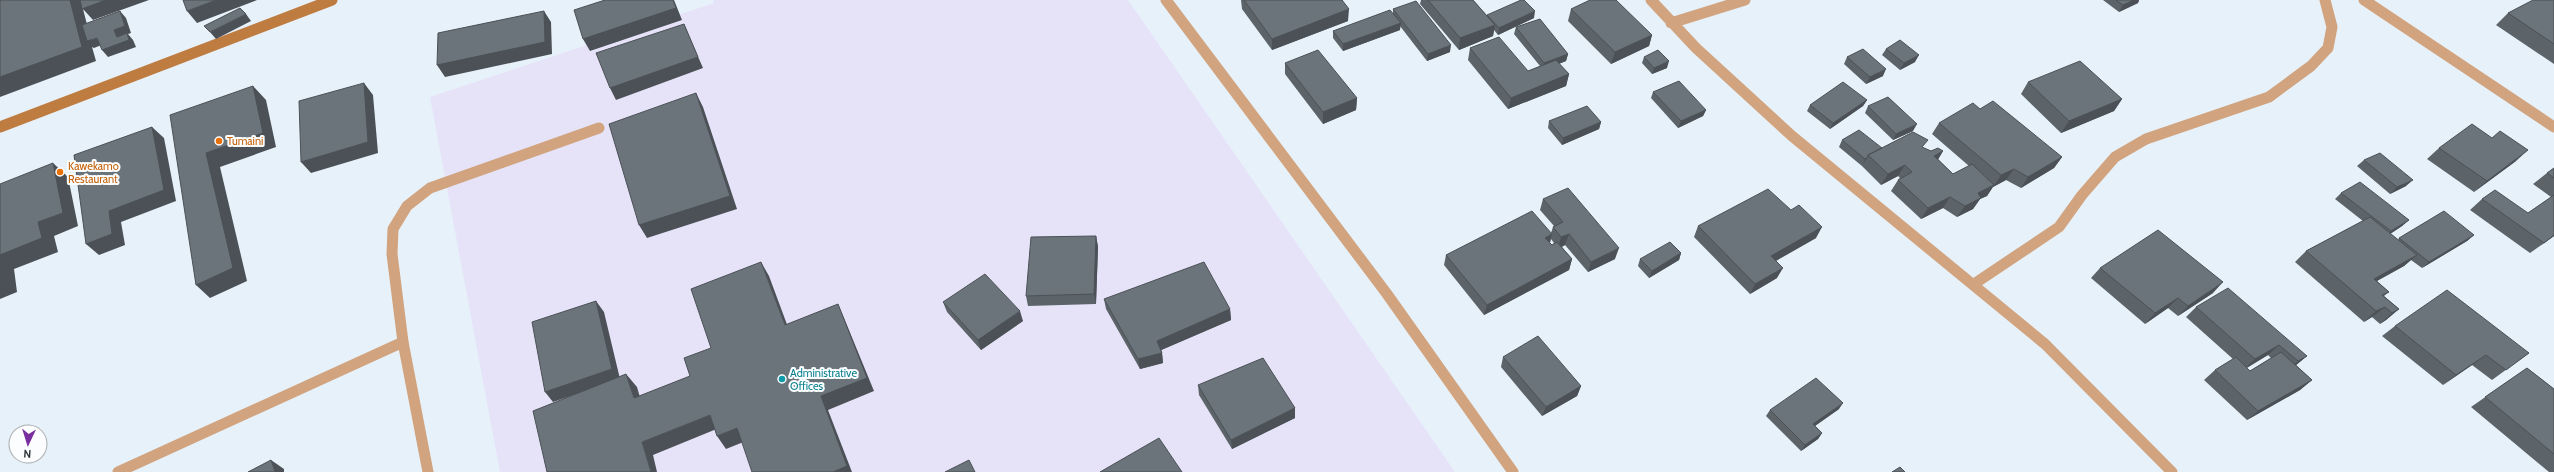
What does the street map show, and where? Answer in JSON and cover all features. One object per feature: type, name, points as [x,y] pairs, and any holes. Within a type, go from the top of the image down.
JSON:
[{"type":"main road","points":[[0,127],[332,0]]},
{"type":"street","points":[[1166,0],[1387,294],[1513,472]]},
{"type":"street","points":[[1650,0],[1671,23],[1764,111],[1858,191],[1974,284],[2046,345],[2172,472]]},
{"type":"street","points":[[1671,23],[1745,0]]},
{"type":"street","points":[[1974,284],[2059,228],[2082,195],[2115,156],[2146,139],[2270,97],[2311,66],[2328,48],[2332,28],[2326,0]]},
{"type":"street","points":[[2364,0],[2554,127]]},
{"type":"street","points":[[428,472],[403,342],[392,254],[393,229],[407,206],[430,188],[599,128]]},
{"type":"street","points":[[118,472],[403,342]]},
{"type":"shaded area","points":[[713,0],[1128,0],[1455,472],[500,472],[430,97],[714,3]]},
{"type":"building","points":[[0,0],[70,0],[82,47],[0,77]]},
{"type":"building","points":[[80,0],[106,0],[82,9]]},
{"type":"building","points":[[183,0],[216,0],[187,11]]},
{"type":"building","points":[[605,0],[673,0],[676,8],[583,39],[574,10]]},
{"type":"building","points":[[1244,0],[1342,0],[1349,9],[1272,39]]},
{"type":"building","points":[[1428,0],[1473,0],[1495,25],[1460,38]]},
{"type":"building","points":[[1524,0],[1535,11],[1499,28],[1487,15]]},
{"type":"building","points":[[1590,0],[1616,0],[1652,35],[1615,52],[1571,9]]},
{"type":"building","points":[[2116,0],[2134,0],[2123,5]]},
{"type":"building","points":[[2533,0],[2554,0],[2554,44],[2508,13]]},
{"type":"building","points":[[1416,1],[1451,45],[1428,54],[1393,9]]},
{"type":"building","points":[[240,8],[246,14],[210,32],[204,26]]},
{"type":"building","points":[[1390,10],[1401,23],[1343,44],[1333,31]]},
{"type":"building","points":[[120,11],[125,26],[114,30],[117,37],[127,33],[129,40],[102,50],[97,38],[87,41],[82,25]]},
{"type":"building","points":[[544,11],[545,42],[437,65],[438,33]]},
{"type":"building","points":[[1540,19],[1568,54],[1544,63],[1516,27]]},
{"type":"building","points":[[684,24],[698,57],[610,88],[596,53]]},
{"type":"building","points":[[1499,37],[1528,71],[1556,60],[1569,74],[1511,98],[1470,48]]},
{"type":"building","points":[[1900,40],[1919,55],[1904,63],[1886,49]]},
{"type":"building","points":[[1863,49],[1886,69],[1870,77],[1847,57]]},
{"type":"building","points":[[1318,50],[1357,98],[1323,112],[1285,63]]},
{"type":"building","points":[[1658,50],[1669,61],[1654,68],[1644,57]]},
{"type":"building","points":[[2080,61],[2122,99],[2069,121],[2028,82]]},
{"type":"building","points":[[1679,81],[1706,110],[1681,121],[1653,92]]},
{"type":"building","points":[[1843,82],[1867,100],[1833,123],[1810,105]]},
{"type":"building","points":[[364,83],[368,142],[301,162],[299,101]]},
{"type":"building","points":[[253,86],[263,133],[206,153],[233,268],[196,285],[170,115]]},
{"type":"building","points":[[696,93],[730,196],[639,225],[609,124]]},
{"type":"building","points":[[1888,97],[1917,124],[1896,134],[1868,106]]},
{"type":"building","points":[[1993,101],[2062,157],[2028,177],[2014,169],[2001,175],[1939,123],[1973,103],[1980,109]]},
{"type":"building","points":[[1587,106],[1601,122],[1563,138],[1549,121]]},
{"type":"building","points":[[2472,124],[2492,138],[2500,131],[2528,150],[2487,181],[2439,148]]},
{"type":"building","points":[[152,127],[164,190],[109,211],[112,234],[86,244],[74,155]]},
{"type":"building","points":[[1859,130],[1882,148],[1868,155],[1865,159],[1842,140]]},
{"type":"building","points":[[1913,132],[1928,140],[1922,147],[1931,151],[1938,148],[1943,151],[1934,156],[1953,174],[1972,164],[1994,185],[1978,193],[1981,198],[1965,206],[1950,197],[1928,208],[1898,180],[1912,172],[1905,165],[1888,174],[1868,155]]},
{"type":"building","points":[[2380,153],[2413,180],[2397,187],[2364,160]]},
{"type":"building","points":[[53,163],[63,213],[38,222],[42,238],[0,255],[0,184]]},
{"type":"building","points":[[2554,168],[2554,178],[2547,173]]},
{"type":"building","points":[[2360,182],[2409,220],[2391,231],[2341,193]]},
{"type":"building","points":[[1568,188],[1619,248],[1591,262],[1569,234],[1561,237],[1553,227],[1563,222],[1543,199]]},
{"type":"building","points":[[1768,189],[1791,210],[1799,205],[1822,227],[1771,256],[1783,268],[1755,284],[1698,226]]},
{"type":"building","points":[[2495,190],[2528,213],[2554,195],[2554,235],[2544,243],[2482,199]]},
{"type":"building","points":[[1532,211],[1552,234],[1545,238],[1552,245],[1557,242],[1572,259],[1487,305],[1446,255]]},
{"type":"building","points":[[2444,211],[2474,235],[2429,262],[2399,238]]},
{"type":"building","points":[[2370,217],[2417,255],[2374,279],[2389,292],[2382,295],[2399,309],[2392,313],[2385,307],[2376,311],[2306,251]]},
{"type":"building","points":[[2158,230],[2223,282],[2188,306],[2178,298],[2155,313],[2100,268]]},
{"type":"building","points":[[1096,236],[1094,294],[1026,296],[1031,237]]},
{"type":"building","points":[[1670,242],[1681,253],[1652,271],[1640,259]]},
{"type":"building","name":"Administrative Offices","points":[[761,262],[785,325],[838,304],[867,378],[821,396],[847,466],[833,472],[752,472],[737,428],[717,436],[710,415],[642,442],[651,472],[547,472],[533,411],[626,374],[634,398],[690,376],[684,358],[711,348],[691,289]]},
{"type":"building","points":[[1204,262],[1230,309],[1157,341],[1162,353],[1138,359],[1104,299]]},
{"type":"building","points":[[985,274],[1020,311],[978,340],[943,302]]},
{"type":"building","points":[[2228,288],[2307,356],[2298,361],[2279,345],[2255,359],[2196,307]]},
{"type":"building","points":[[2447,290],[2529,353],[2506,370],[2486,355],[2456,375],[2395,326]]},
{"type":"building","points":[[596,301],[612,369],[545,392],[532,322]]},
{"type":"building","points":[[1538,336],[1581,386],[1546,407],[1503,357]]},
{"type":"building","points":[[2281,352],[2312,380],[2258,411],[2215,370],[2236,357],[2250,371]]},
{"type":"building","points":[[1263,358],[1295,408],[1231,440],[1198,385]]},
{"type":"building","points":[[2527,368],[2554,389],[2554,454],[2485,397]]},
{"type":"building","points":[[1816,378],[1843,403],[1813,424],[1822,433],[1805,445],[1770,410]]},
{"type":"building","points":[[1159,438],[1182,472],[1100,472]]},
{"type":"building","points":[[271,460],[275,472],[248,472]]},
{"type":"building","points":[[969,460],[975,472],[945,472]]},
{"type":"building","points":[[1900,467],[1905,472],[1892,472]]},
{"type":"place","name":"Tumaini","points":[[219,141]]},
{"type":"place","name":"Kawekamo Restaurant","points":[[60,172]]},
{"type":"place","name":"Administrative Offices","points":[[782,379]]}]
